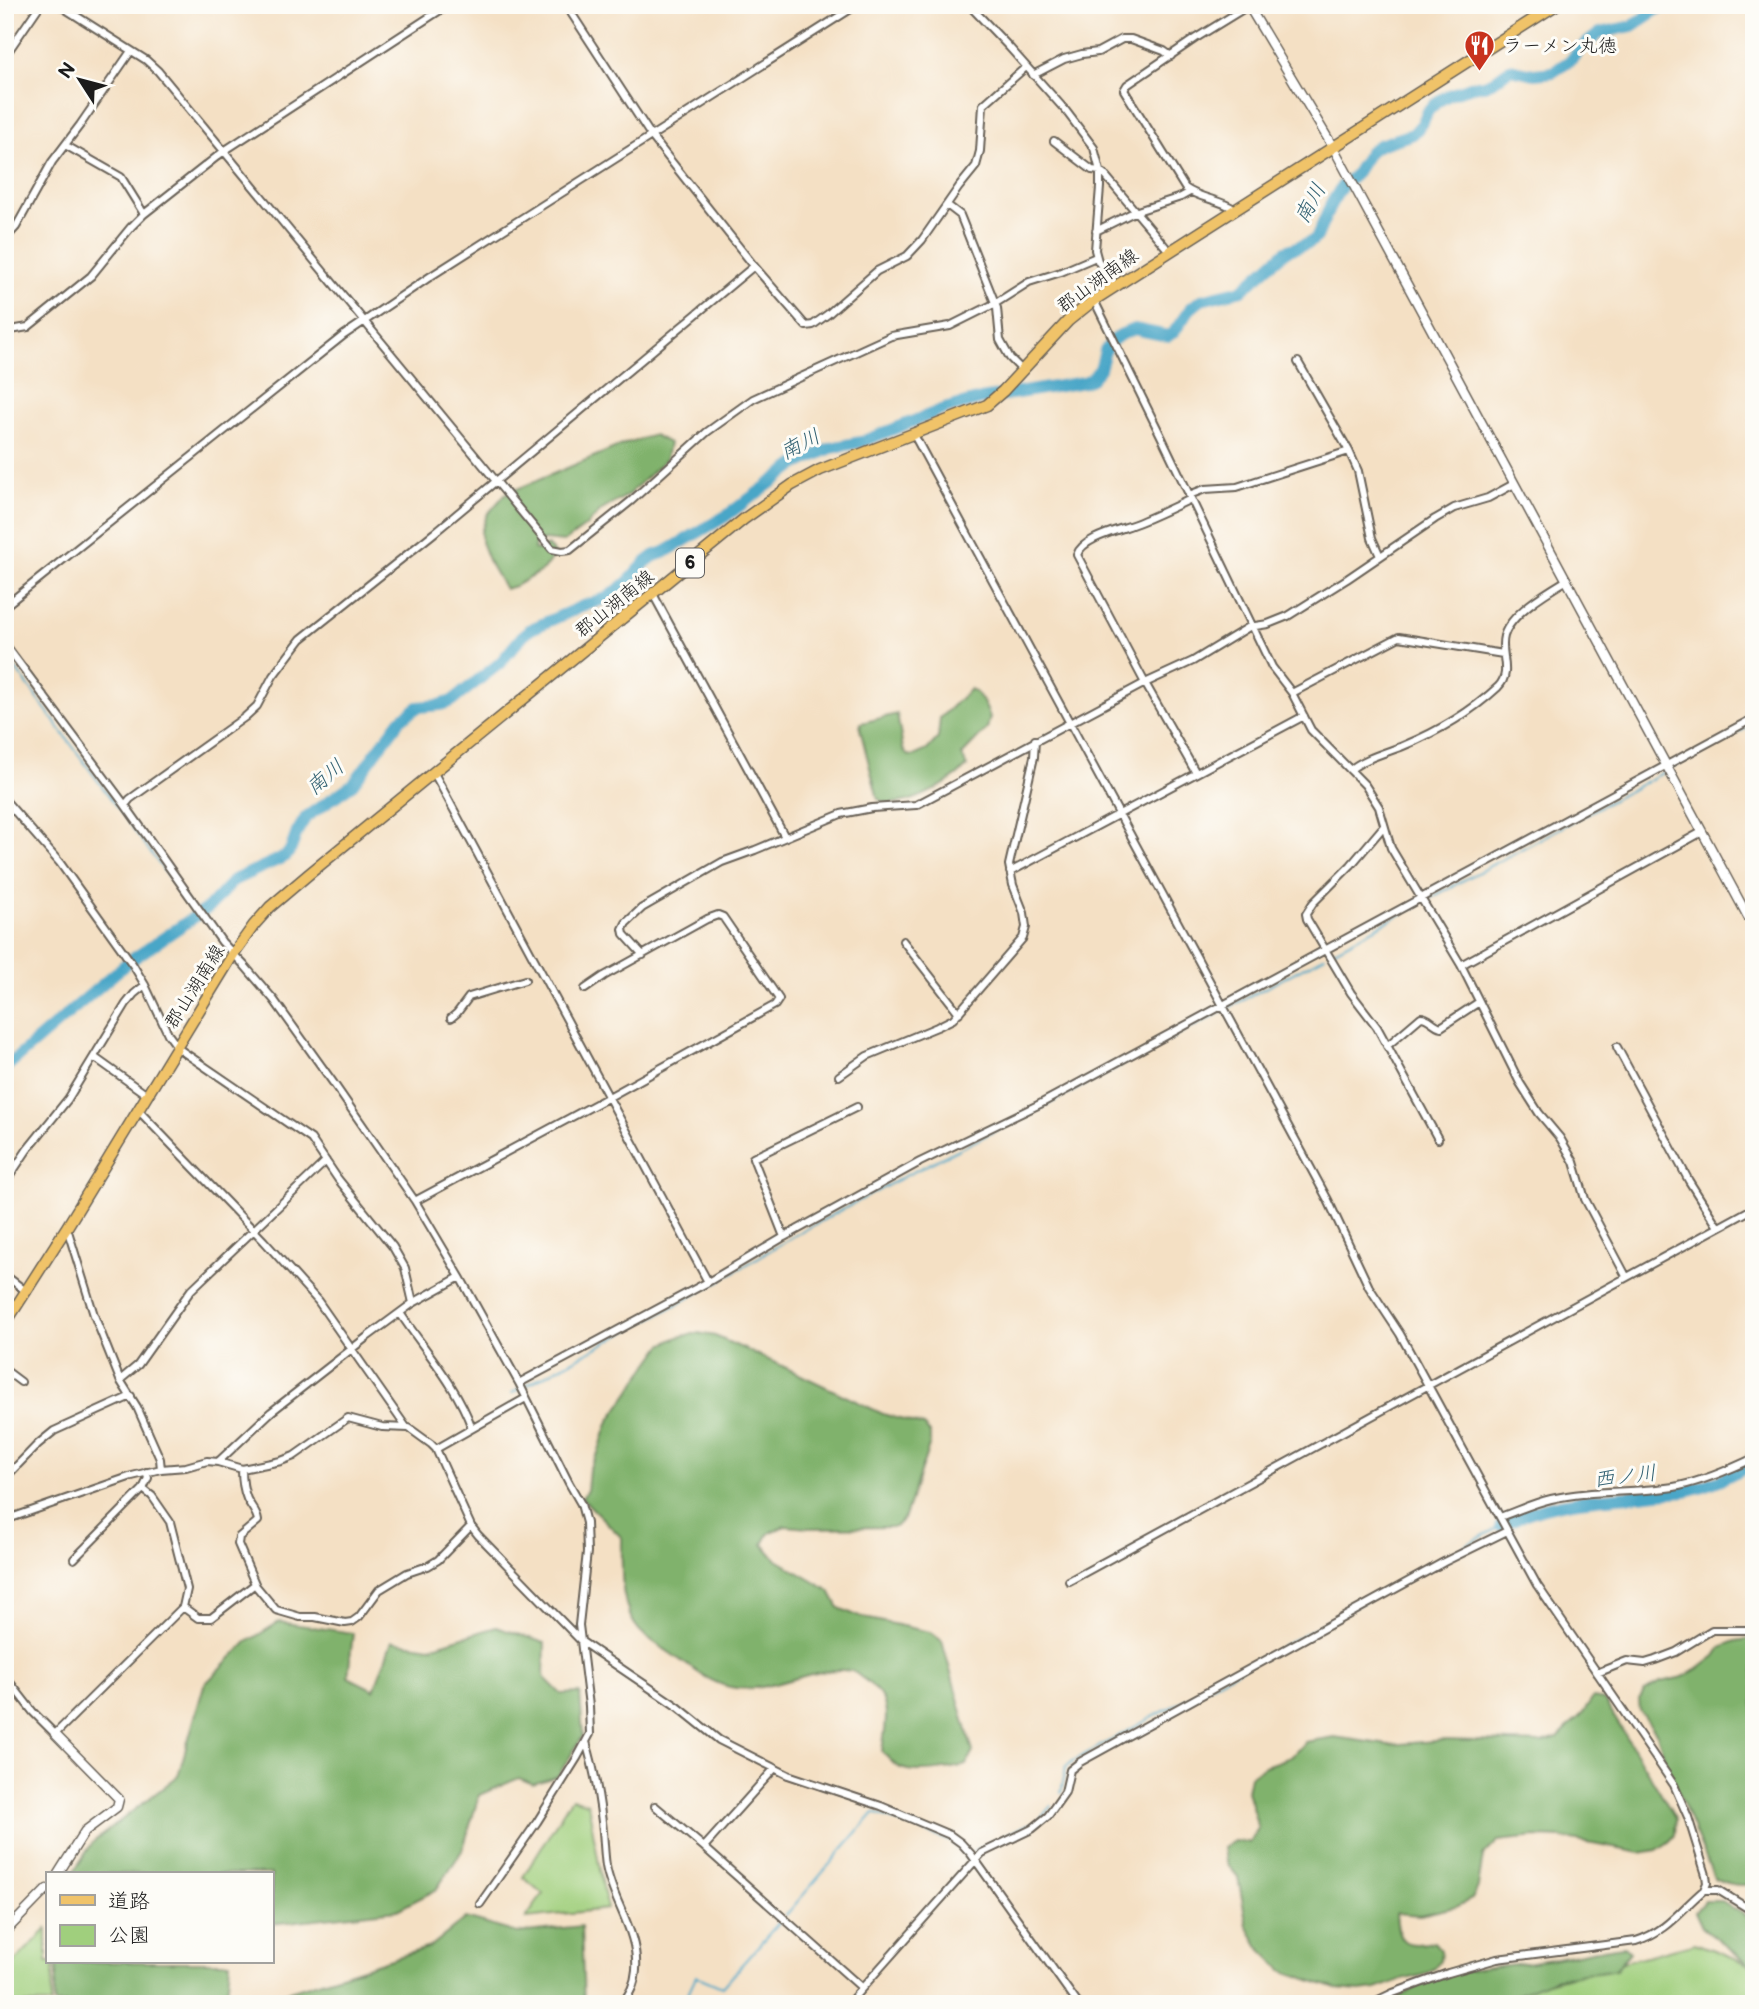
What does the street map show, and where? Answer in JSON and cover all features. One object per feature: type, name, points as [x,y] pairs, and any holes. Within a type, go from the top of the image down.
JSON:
[{"type":"main road","name":"郡山湖南線","points":[[5,1324],[234,953],[270,907],[744,519],[792,485],[832,465],[987,405],[1068,321],[1094,300],[1556,5]]},
{"type":"street","points":[[5,56],[40,5]]},
{"type":"street","points":[[59,5],[158,71],[363,322],[552,548],[559,551],[570,550],[631,501],[707,432],[753,399],[891,336],[950,326],[996,303],[1029,282],[1096,257]]},
{"type":"street","points":[[5,331],[28,327],[90,276],[144,214],[224,151],[448,5]]},
{"type":"street","points":[[566,5],[652,136],[754,266],[806,326],[813,325],[877,271],[907,256],[922,240],[959,187],[974,171],[979,160],[983,105],[1026,67]]},
{"type":"street","points":[[5,606],[319,354],[363,322],[857,5]]},
{"type":"street","points":[[969,5],[1066,111],[1094,148],[1100,171],[1096,257],[1115,287]]},
{"type":"street","points":[[1234,209],[1185,188],[1124,90],[1127,85],[1196,38],[1248,6],[1333,147],[1754,928]]},
{"type":"street","points":[[1033,75],[1064,59],[1098,52],[1122,39],[1131,38],[1171,56]]},
{"type":"street","points":[[5,239],[16,227],[52,162],[131,51]]},
{"type":"street","points":[[1054,141],[1092,170],[1104,174],[1169,251]]},
{"type":"street","points":[[65,145],[121,177],[144,214]]},
{"type":"street","points":[[1096,231],[1136,211],[1190,192]]},
{"type":"street","points":[[947,205],[960,215],[996,303],[1000,340],[1010,358],[1022,370]]},
{"type":"street","points":[[125,805],[246,717],[257,706],[273,677],[301,639],[434,533],[754,266]]},
{"type":"street","points":[[1094,300],[1272,667],[1292,693],[1314,734],[1369,791],[1379,807],[1391,848],[1461,965],[1520,1083],[1574,1162],[1585,1199],[1626,1276]]},
{"type":"street","points":[[1298,362],[1358,471],[1372,538],[1380,556]]},
{"type":"street","points":[[913,433],[1328,1200],[1368,1287],[1393,1323],[1537,1585],[1674,1785],[1681,1798],[1706,1875],[1707,1883],[1704,1889],[1661,1931],[1649,1937],[1497,1959],[1448,1972],[1370,2004]]},
{"type":"street","points":[[1196,773],[1077,552],[1105,534],[1135,524],[1205,489],[1237,487],[1349,451]]},
{"type":"street","points":[[643,955],[624,934],[626,922],[694,877],[722,862],[841,814],[872,808],[915,805],[970,778],[1145,682],[1193,661],[1249,627],[1268,624],[1287,616],[1454,508],[1488,498],[1514,484]]},
{"type":"street","points":[[1350,770],[1420,738],[1462,715],[1500,684],[1506,670],[1503,654],[1506,631],[1533,600],[1567,580]]},
{"type":"street","points":[[653,594],[785,837]]},
{"type":"street","points":[[1292,693],[1399,636],[1503,654]]},
{"type":"street","points":[[5,644],[125,805],[222,942],[274,1000],[415,1201],[519,1383],[582,1504],[586,1522],[587,1552],[579,1625],[590,1734],[537,1822],[480,1904]]},
{"type":"street","points":[[1010,872],[1304,716]]},
{"type":"street","points":[[519,1383],[708,1282],[920,1163],[1040,1104],[1754,718]]},
{"type":"street","points":[[839,1076],[867,1056],[953,1019],[1026,932],[1024,913],[1009,865],[1034,757],[1035,740]]},
{"type":"street","points":[[434,774],[708,1282]]},
{"type":"street","points":[[5,800],[60,863],[134,965],[168,1034],[181,1051],[296,1126],[311,1139],[393,1248],[405,1268],[413,1303]]},
{"type":"street","points":[[1384,826],[1306,914],[1351,993],[1377,1027],[1438,1139]]},
{"type":"street","points":[[1461,965],[1702,832]]},
{"type":"street","points":[[415,1201],[775,1005],[779,999],[721,916],[712,916],[585,989]]},
{"type":"street","points":[[903,941],[959,1013]]},
{"type":"street","points":[[451,1018],[469,997],[525,980]]},
{"type":"street","points":[[5,1183],[68,1098],[134,993],[145,985]]},
{"type":"street","points":[[1387,1046],[1421,1017],[1441,1027],[1479,1002]]},
{"type":"street","points":[[1617,1048],[1689,1181],[1718,1227]]},
{"type":"street","points":[[94,1057],[148,1095]]},
{"type":"street","points":[[784,1237],[753,1158],[858,1107]]},
{"type":"street","points":[[138,1110],[318,1301],[406,1427]]},
{"type":"street","points":[[120,1380],[138,1365],[191,1290],[326,1161]]},
{"type":"street","points":[[1069,1581],[1754,1208]]},
{"type":"street","points":[[67,1227],[94,1315],[120,1380],[131,1396],[160,1460],[161,1469]]},
{"type":"street","points":[[5,1275],[27,1292]]},
{"type":"street","points":[[218,1462],[271,1412],[352,1349],[413,1303],[460,1277]]},
{"type":"street","points":[[400,1313],[448,1379],[463,1404],[472,1428]]},
{"type":"street","points":[[5,1370],[21,1382]]},
{"type":"street","points":[[5,1478],[54,1431],[131,1396]]},
{"type":"street","points":[[436,1449],[526,1398]]},
{"type":"street","points":[[5,1520],[146,1472],[186,1467],[202,1462],[218,1462],[242,1469],[264,1466],[294,1456],[348,1418],[382,1427],[406,1427],[436,1449],[471,1526],[483,1541],[582,1642],[678,1707],[719,1740],[801,1780],[881,1806],[950,1835],[961,1843],[1078,2004]]},
{"type":"street","points":[[848,2004],[982,1853],[1032,1829],[1048,1816],[1065,1792],[1070,1770],[1080,1762],[1444,1563],[1504,1524],[1551,1499],[1676,1486],[1708,1479],[1754,1458]]},
{"type":"street","points":[[242,1469],[243,1487],[258,1521],[238,1540],[255,1584],[269,1604],[282,1613],[352,1622],[359,1617],[379,1590],[407,1573],[433,1564],[471,1526]]},
{"type":"street","points":[[74,1559],[143,1489],[148,1478],[146,1472]]},
{"type":"street","points":[[55,1734],[183,1607],[187,1589],[170,1522],[152,1496],[143,1489]]},
{"type":"street","points":[[183,1607],[198,1618],[211,1618],[255,1584]]},
{"type":"street","points":[[1597,1673],[1627,1661],[1645,1663],[1655,1660],[1676,1652],[1714,1630],[1754,1630]]},
{"type":"street","points":[[5,1676],[33,1712],[119,1799],[117,1807],[85,1831],[59,1872]]},
{"type":"street","points":[[586,1742],[602,1819],[606,1866],[635,1951],[633,1986],[621,2004]]},
{"type":"street","points":[[704,1847],[775,1768]]},
{"type":"street","points":[[655,1806],[862,1988]]},
{"type":"street","points":[[1704,1889],[1718,1890],[1754,1912]]},
{"type":"street","points":[[5,1932],[46,1890]]},
{"type":"green space","points":[[654,435],[669,443],[666,459],[628,495],[602,510],[564,542],[544,540],[535,544],[534,549],[538,550],[547,545],[555,554],[543,570],[505,589],[488,560],[481,542],[481,532],[487,515],[505,494],[624,444]]},
{"type":"green space","points":[[970,689],[980,697],[990,717],[987,729],[962,755],[967,767],[949,781],[912,800],[888,803],[878,799],[860,729],[861,723],[897,714],[903,749],[907,755],[914,756],[927,750],[938,738],[940,718]]},
{"type":"green space","points":[[698,1333],[715,1336],[883,1414],[923,1426],[930,1433],[930,1443],[905,1517],[895,1527],[785,1526],[769,1533],[763,1544],[777,1560],[830,1591],[839,1608],[860,1617],[930,1632],[942,1641],[973,1752],[966,1765],[918,1771],[904,1769],[895,1764],[882,1751],[886,1720],[884,1704],[874,1688],[853,1672],[836,1670],[760,1687],[730,1687],[691,1668],[647,1637],[633,1621],[623,1587],[622,1538],[582,1498],[587,1490],[589,1469],[598,1453],[608,1423],[645,1369],[662,1345],[678,1337]]},
{"type":"green space","points":[[279,1622],[353,1633],[348,1677],[374,1690],[392,1641],[430,1647],[496,1627],[545,1643],[544,1677],[561,1694],[580,1693],[583,1736],[558,1776],[533,1784],[519,1778],[479,1795],[463,1849],[436,1890],[397,1910],[273,1924],[273,1872],[73,1872],[93,1842],[178,1776],[204,1685],[247,1642]]},
{"type":"green space","points":[[1754,1638],[1754,1884],[1738,1885],[1714,1878],[1667,1765],[1657,1734],[1640,1711],[1639,1700],[1645,1691],[1660,1682],[1683,1677],[1698,1669],[1715,1656],[1721,1647]]},
{"type":"green space","points":[[1593,1698],[1604,1700],[1676,1819],[1675,1835],[1670,1841],[1657,1850],[1640,1853],[1561,1838],[1536,1837],[1498,1841],[1483,1856],[1478,1887],[1472,1899],[1455,1907],[1420,1915],[1396,1913],[1404,1941],[1416,1944],[1434,1942],[1441,1950],[1440,1961],[1435,1968],[1423,1975],[1376,1989],[1336,1989],[1283,1971],[1259,1947],[1247,1926],[1238,1877],[1225,1861],[1223,1848],[1234,1841],[1250,1842],[1258,1828],[1247,1791],[1250,1776],[1265,1766],[1291,1757],[1305,1742],[1334,1737],[1389,1745],[1445,1740],[1541,1743],[1558,1738],[1583,1713]]},
{"type":"green space","points":[[572,1798],[588,1803],[607,1909],[526,1918],[543,1894],[523,1877]]},
{"type":"green space","points":[[1704,1901],[1722,1901],[1754,1921],[1754,1968],[1702,1927],[1695,1912]]},
{"type":"green space","points":[[466,1918],[517,1933],[581,1926],[584,2004],[248,2004],[430,1947]]},
{"type":"green space","points":[[46,1930],[46,1964],[54,1964],[51,2004],[5,2004],[5,1971]]},
{"type":"green space","points":[[1695,1943],[1754,1967],[1754,2004],[1464,2004]]},
{"type":"green space","points":[[1624,1946],[1630,1952],[1616,1969],[1554,1979],[1515,1995],[1477,2004],[1388,2004],[1426,1983],[1457,1972]]},
{"type":"green space","points":[[57,1964],[230,1964],[227,1996],[241,2004],[54,2004]]},
{"type":"waterway","name":"南川","points":[[5,1068],[127,963],[209,907],[234,880],[286,856],[306,817],[353,784],[400,720],[418,707],[452,701],[500,663],[531,629],[607,598],[627,583],[654,556],[726,516],[795,465],[831,448],[861,442],[944,409],[981,399],[1091,379],[1100,369],[1105,351],[1120,335],[1134,329],[1168,336],[1201,300],[1242,290],[1286,251],[1311,242],[1317,237],[1342,186],[1355,175],[1370,151],[1379,145],[1413,134],[1437,102],[1470,87],[1494,81],[1510,69],[1534,74],[1553,72],[1571,60],[1600,33],[1632,26],[1664,5]]},
{"type":"waterway","points":[[5,654],[197,916]]},
{"type":"waterway","points":[[1671,768],[1754,724]]},
{"type":"waterway","points":[[1425,901],[1666,771]]},
{"type":"waterway","points":[[1329,953],[1420,904]]},
{"type":"waterway","points":[[1228,1008],[1325,956]]},
{"type":"waterway","points":[[512,1393],[711,1286],[799,1233],[1223,1011]]},
{"type":"waterway","name":"西ノ川","points":[[1501,1526],[1538,1510],[1577,1501],[1694,1489],[1720,1480],[1754,1462]]},
{"type":"waterway","points":[[1061,1793],[1066,1767],[1073,1761],[1501,1526]]},
{"type":"waterway","points":[[1039,1820],[1051,1806]]},
{"type":"waterway","points":[[786,1915],[874,1813],[952,1842],[968,1854]]},
{"type":"waterway","points":[[973,1851],[1035,1823]]},
{"type":"waterway","points":[[683,2004],[696,1976],[722,1987],[782,1919]]},
{"type":"place","name":"ラーメン丸徳","points":[[1480,72]]}]
